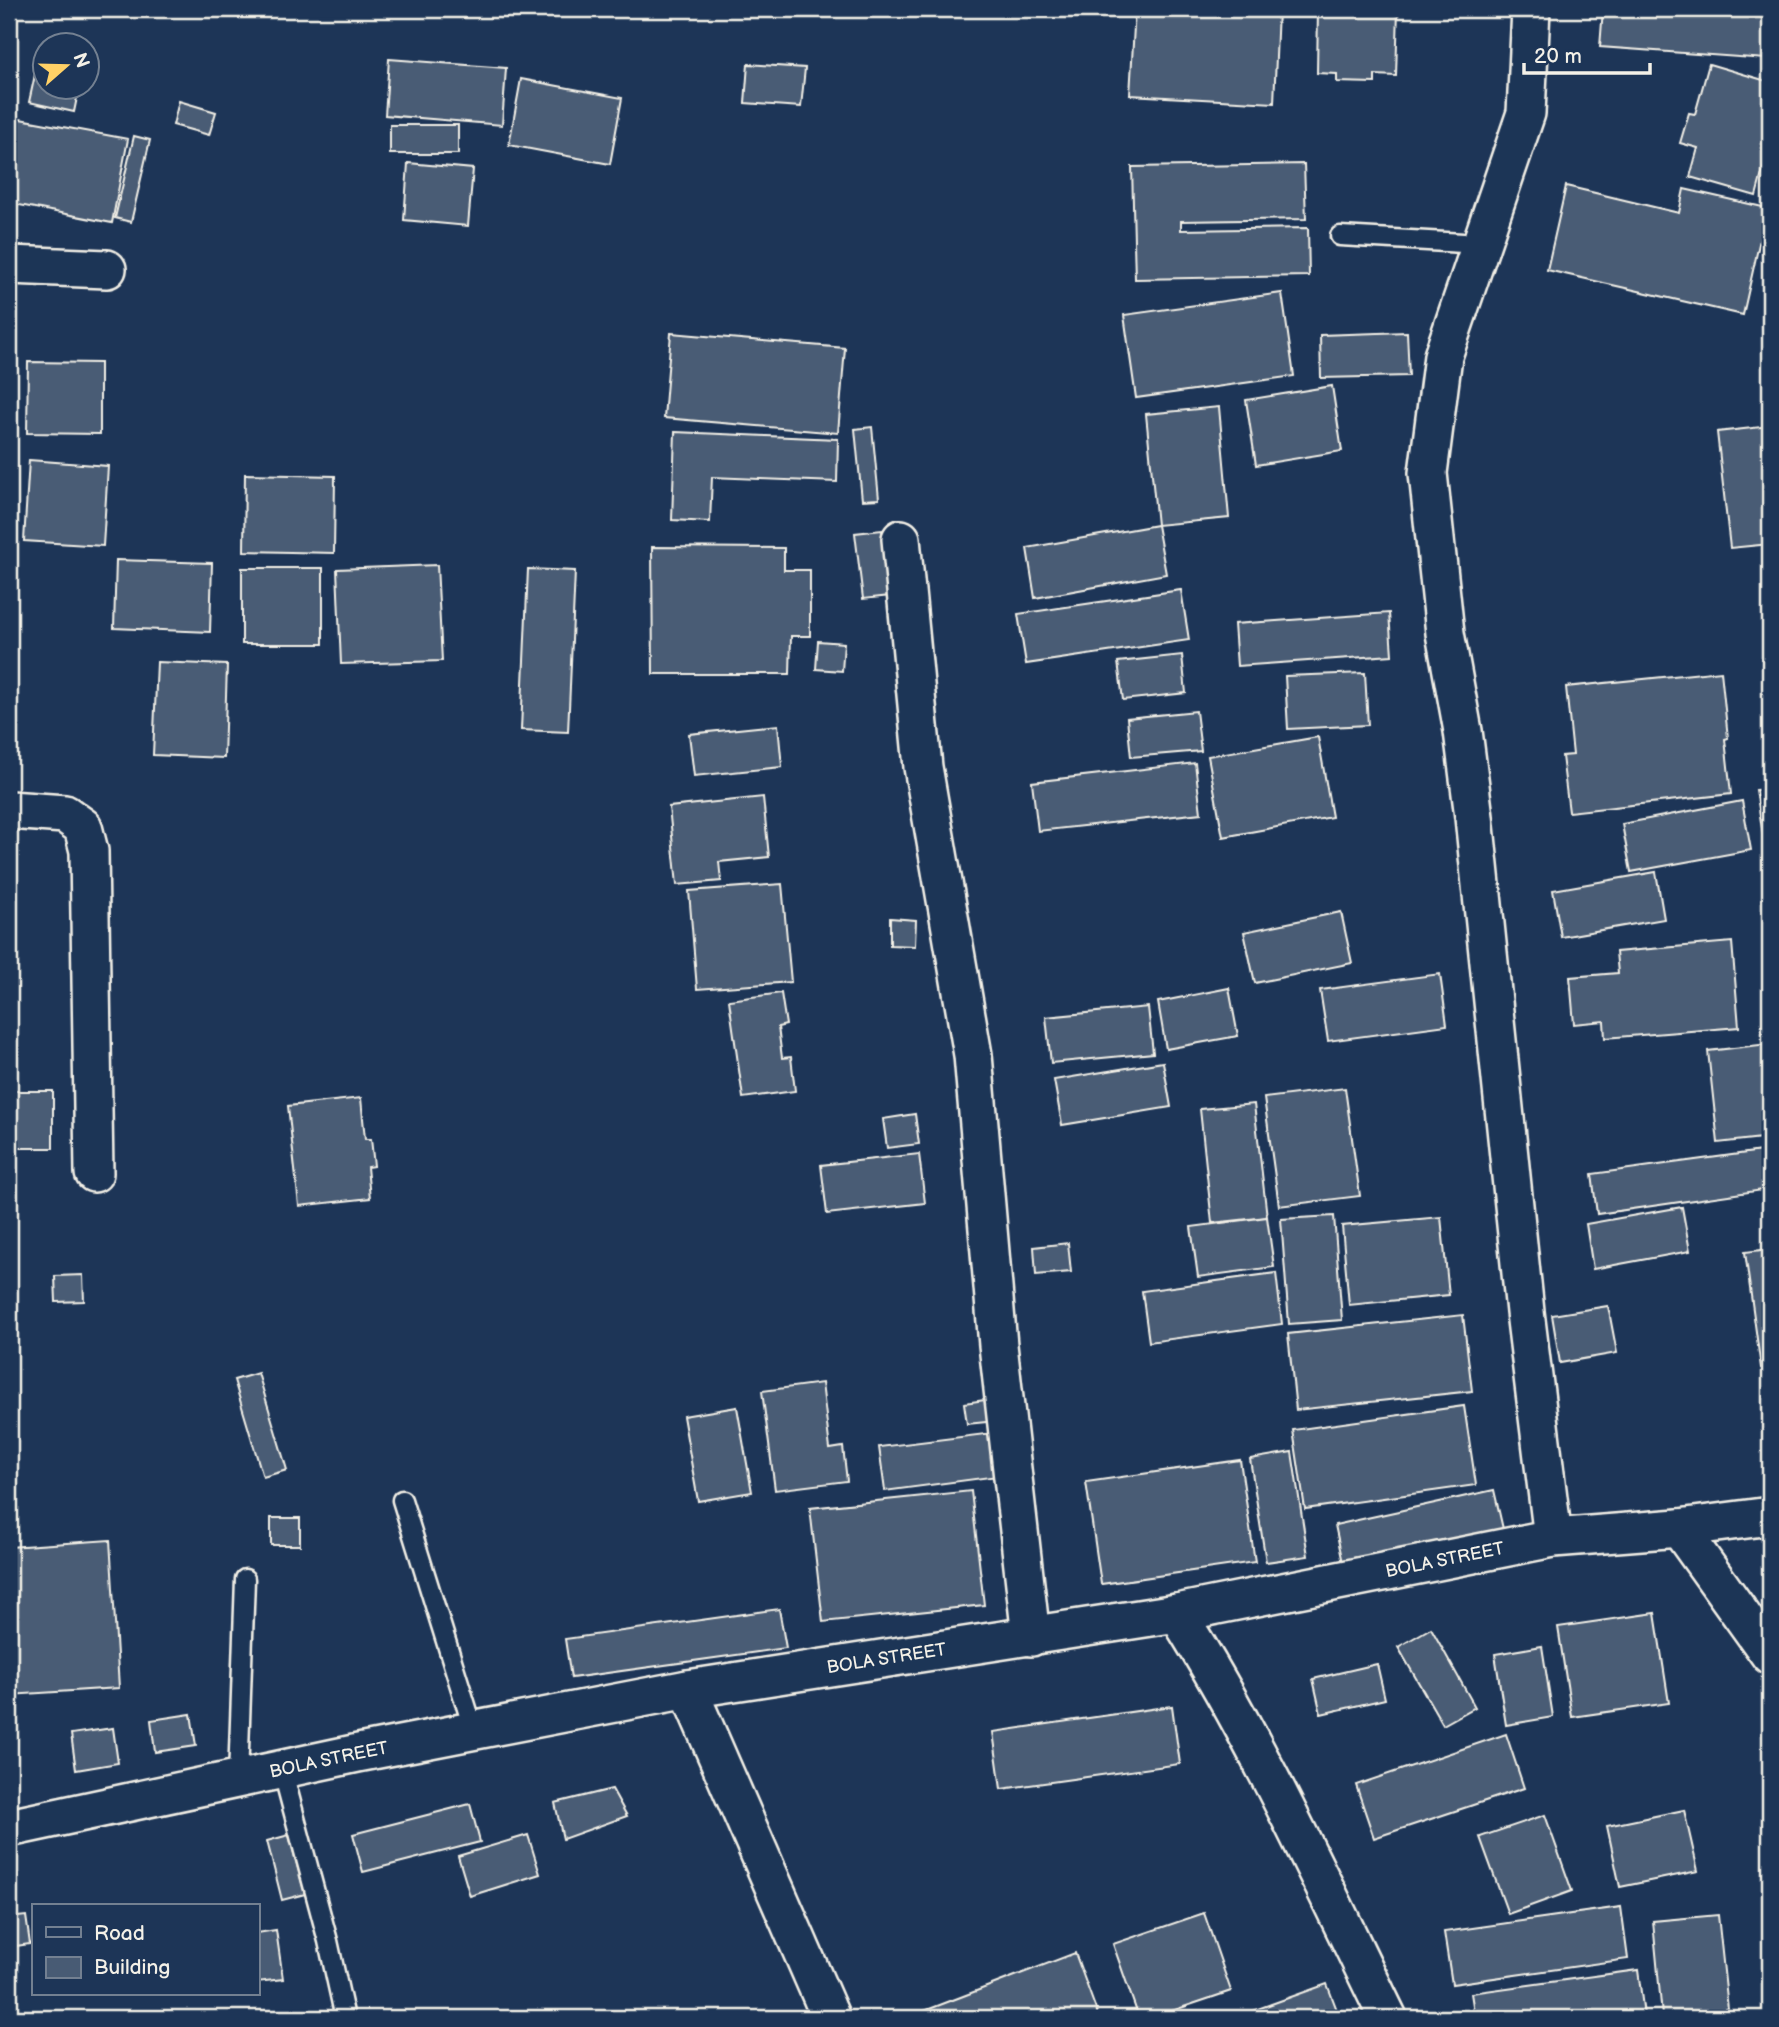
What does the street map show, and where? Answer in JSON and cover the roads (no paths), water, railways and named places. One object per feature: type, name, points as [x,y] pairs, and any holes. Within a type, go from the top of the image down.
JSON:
[{"type":"street","points":[[1531,9],[1526,113],[1443,356],[1427,473],[1445,633],[1463,731],[1474,817],[1525,1312],[1553,1538]]},
{"type":"street","points":[[9,265],[107,269]]},
{"type":"street","points":[[901,539],[923,767],[973,1055],[998,1345],[1031,1637]]},
{"type":"street","points":[[9,810],[65,814],[83,827],[89,851],[94,1173]]},
{"type":"street","name":"BOLA STREET","points":[[9,1828],[282,1769],[688,1689],[1177,1614],[1553,1538],[1679,1528],[1770,1516]]},
{"type":"street","points":[[1679,1528],[1770,1655]]},
{"type":"street","points":[[1177,1614],[1242,1722],[1388,2018]]},
{"type":"street","points":[[688,1689],[831,2018]]},
{"type":"lane","points":[[1340,236],[1481,244]]},
{"type":"lane","points":[[402,1500],[474,1731]]},
{"type":"lane","points":[[238,1779],[244,1579]]},
{"type":"lane","points":[[282,1769],[328,1941],[345,2018]]}]
